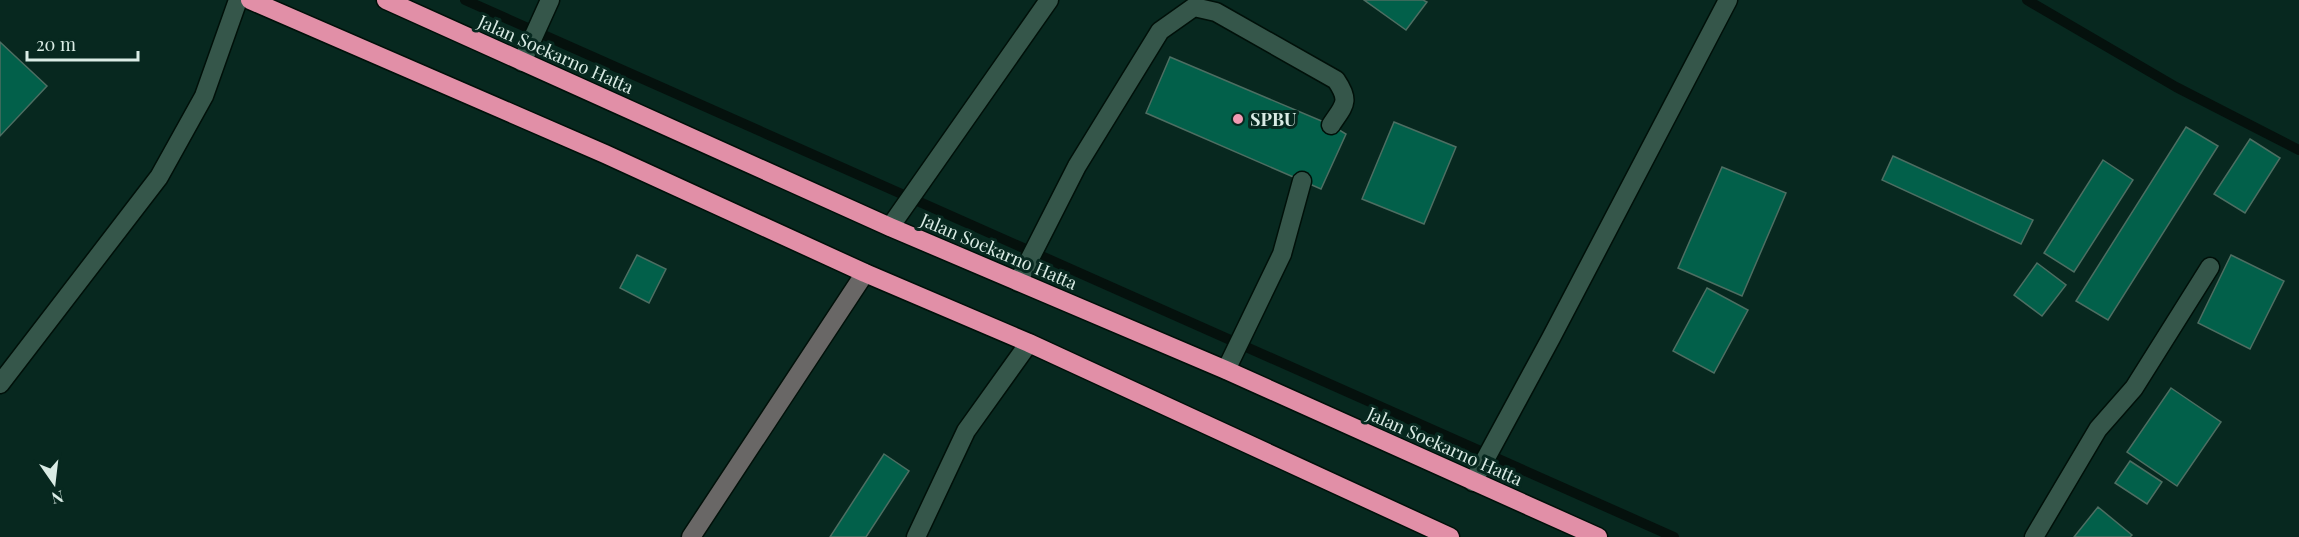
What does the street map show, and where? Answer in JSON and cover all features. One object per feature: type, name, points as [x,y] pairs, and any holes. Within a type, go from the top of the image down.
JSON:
[{"type":"highway","points":[[250,0],[605,154],[865,273],[1029,343],[1420,531],[1450,537]]},
{"type":"highway","name":"Jalan Soekarno Hatta","points":[[387,0],[890,227],[1226,370],[1598,537]]},
{"type":"street","points":[[0,384],[159,177],[204,96],[238,0]]},
{"type":"street","points":[[522,62],[550,0]]},
{"type":"street","points":[[890,227],[1049,0]]},
{"type":"street","points":[[1473,482],[1728,0]]},
{"type":"street","points":[[1018,282],[1077,166],[1160,31],[1194,7],[1216,12],[1336,80],[1345,92],[1345,102],[1331,126]]},
{"type":"street","points":[[1226,370],[1282,254],[1302,181]]},
{"type":"street","points":[[2034,537],[2098,429],[2134,388],[2210,267]]},
{"type":"street","points":[[691,537],[865,273]]},
{"type":"street","points":[[916,537],[966,431],[1029,343]]},
{"type":"building","points":[[1364,0],[1423,0],[1427,2],[1406,30]]},
{"type":"building","points":[[0,42],[47,86],[0,136]]},
{"type":"building","name":"SPBU","points":[[1170,57],[1331,125],[1346,134],[1321,189],[1146,113]]},
{"type":"building","points":[[1394,122],[1456,147],[1424,224],[1362,199]]},
{"type":"building","points":[[2186,127],[2218,146],[2108,320],[2076,301]]},
{"type":"building","points":[[2250,139],[2280,158],[2245,213],[2214,194]]},
{"type":"building","points":[[1893,156],[2033,220],[2021,244],[1882,180]]},
{"type":"building","points":[[2103,160],[2133,180],[2074,272],[2044,253]]},
{"type":"building","points":[[1722,167],[1786,193],[1742,296],[1678,268]]},
{"type":"building","points":[[637,255],[666,269],[649,303],[620,288]]},
{"type":"building","points":[[2231,255],[2284,281],[2250,349],[2198,323]]},
{"type":"building","points":[[2037,263],[2066,285],[2042,316],[2014,295]]},
{"type":"building","points":[[1707,288],[1748,310],[1714,373],[1673,351]]},
{"type":"building","points":[[2171,388],[2221,422],[2177,486],[2127,452]]},
{"type":"building","points":[[884,454],[909,471],[866,537],[830,537]]},
{"type":"building","points":[[2130,461],[2162,482],[2147,504],[2115,483]]},
{"type":"building","points":[[2098,507],[2132,535],[2130,537],[2074,537]]},
{"type":"waterway","points":[[465,0],[1674,537]]},
{"type":"waterway","points":[[2027,0],[2176,87],[2299,150]]},
{"type":"place","name":"SPBU","points":[[1238,119]]}]
